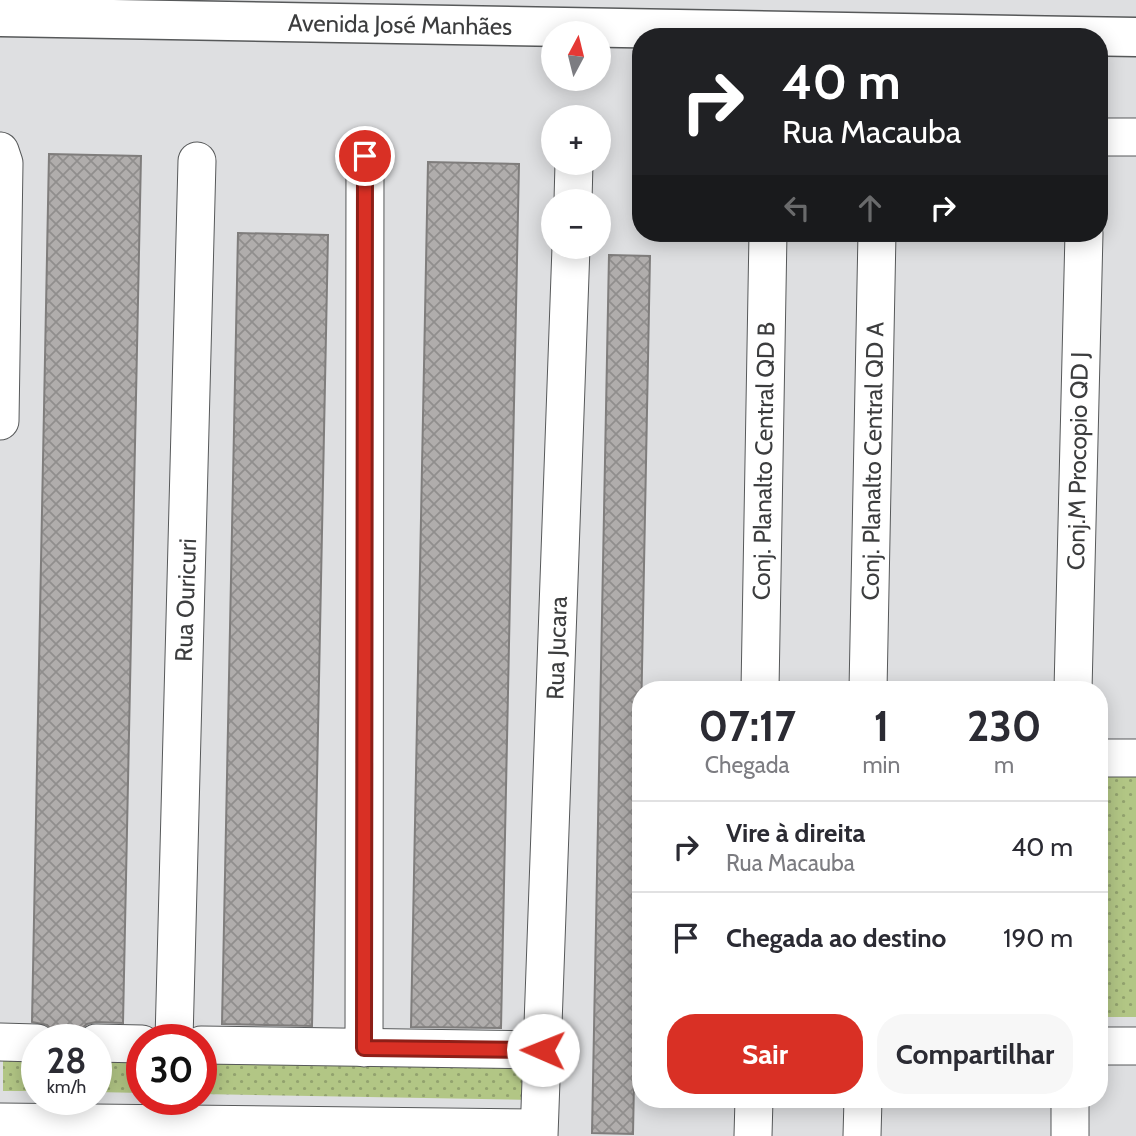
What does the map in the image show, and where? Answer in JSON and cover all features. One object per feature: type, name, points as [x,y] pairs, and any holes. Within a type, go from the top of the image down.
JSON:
[{"type":"street","name":"Avenida José Manhães","points":[[0,17],[99,9],[215,11],[632,28]]},
{"type":"street","name":"Avenida José Manhães","points":[[1108,37],[1136,37]]},
{"type":"street","points":[[1108,137],[1136,137]]},
{"type":"street","points":[[0,151],[4,163],[0,421]]},
{"type":"street","points":[[364,1048],[365,156]]},
{"type":"street","name":"Rua Ouricuri","points":[[174,1024],[197,161]]},
{"type":"street","name":"Conj. Planalto Central QD B","points":[[760,681],[768,242]]},
{"type":"street","name":"Conj. Planalto Central QD A","points":[[869,681],[877,242]]},
{"type":"street","name":"Conj.M Procopio QD J","points":[[1073,681],[1084,242]]},
{"type":"street","name":"Rua Jucara","points":[[538,1132],[571,259]]},
{"type":"street","points":[[1108,758],[1136,758]]},
{"type":"street","points":[[0,1042],[21,1043]]},
{"type":"street","points":[[217,1045],[543,1050]]},
{"type":"street","points":[[1108,1046],[1136,1046]]},
{"type":"street","points":[[753,1136],[754,1108]]},
{"type":"street","points":[[862,1136],[863,1108]]},
{"type":"street","points":[[1070,1108],[1070,1136]]},
{"type":"street","points":[[0,1122],[173,1130],[538,1132]]},
{"type":"green space","points":[[1108,771],[1136,771],[1136,1017],[1108,1017]]},
{"type":"green space","points":[[3,1053],[21,1054],[21,1091],[3,1091]]},
{"type":"green space","points":[[112,1055],[126,1056],[126,1093],[112,1092]]},
{"type":"green space","points":[[217,1057],[534,1063],[533,1100],[217,1094]]},
{"type":"building","points":[[49,154],[141,156],[123,1023],[32,1022]]},
{"type":"building","points":[[428,162],[519,164],[501,1028],[411,1027]]},
{"type":"building","points":[[238,233],[328,235],[312,1026],[222,1024]]},
{"type":"building","points":[[611,255],[650,256],[642,681],[632,681],[633,1134],[592,1133]]},
{"type":"route","points":[[365,156],[364,1048],[543,1050]]}]
